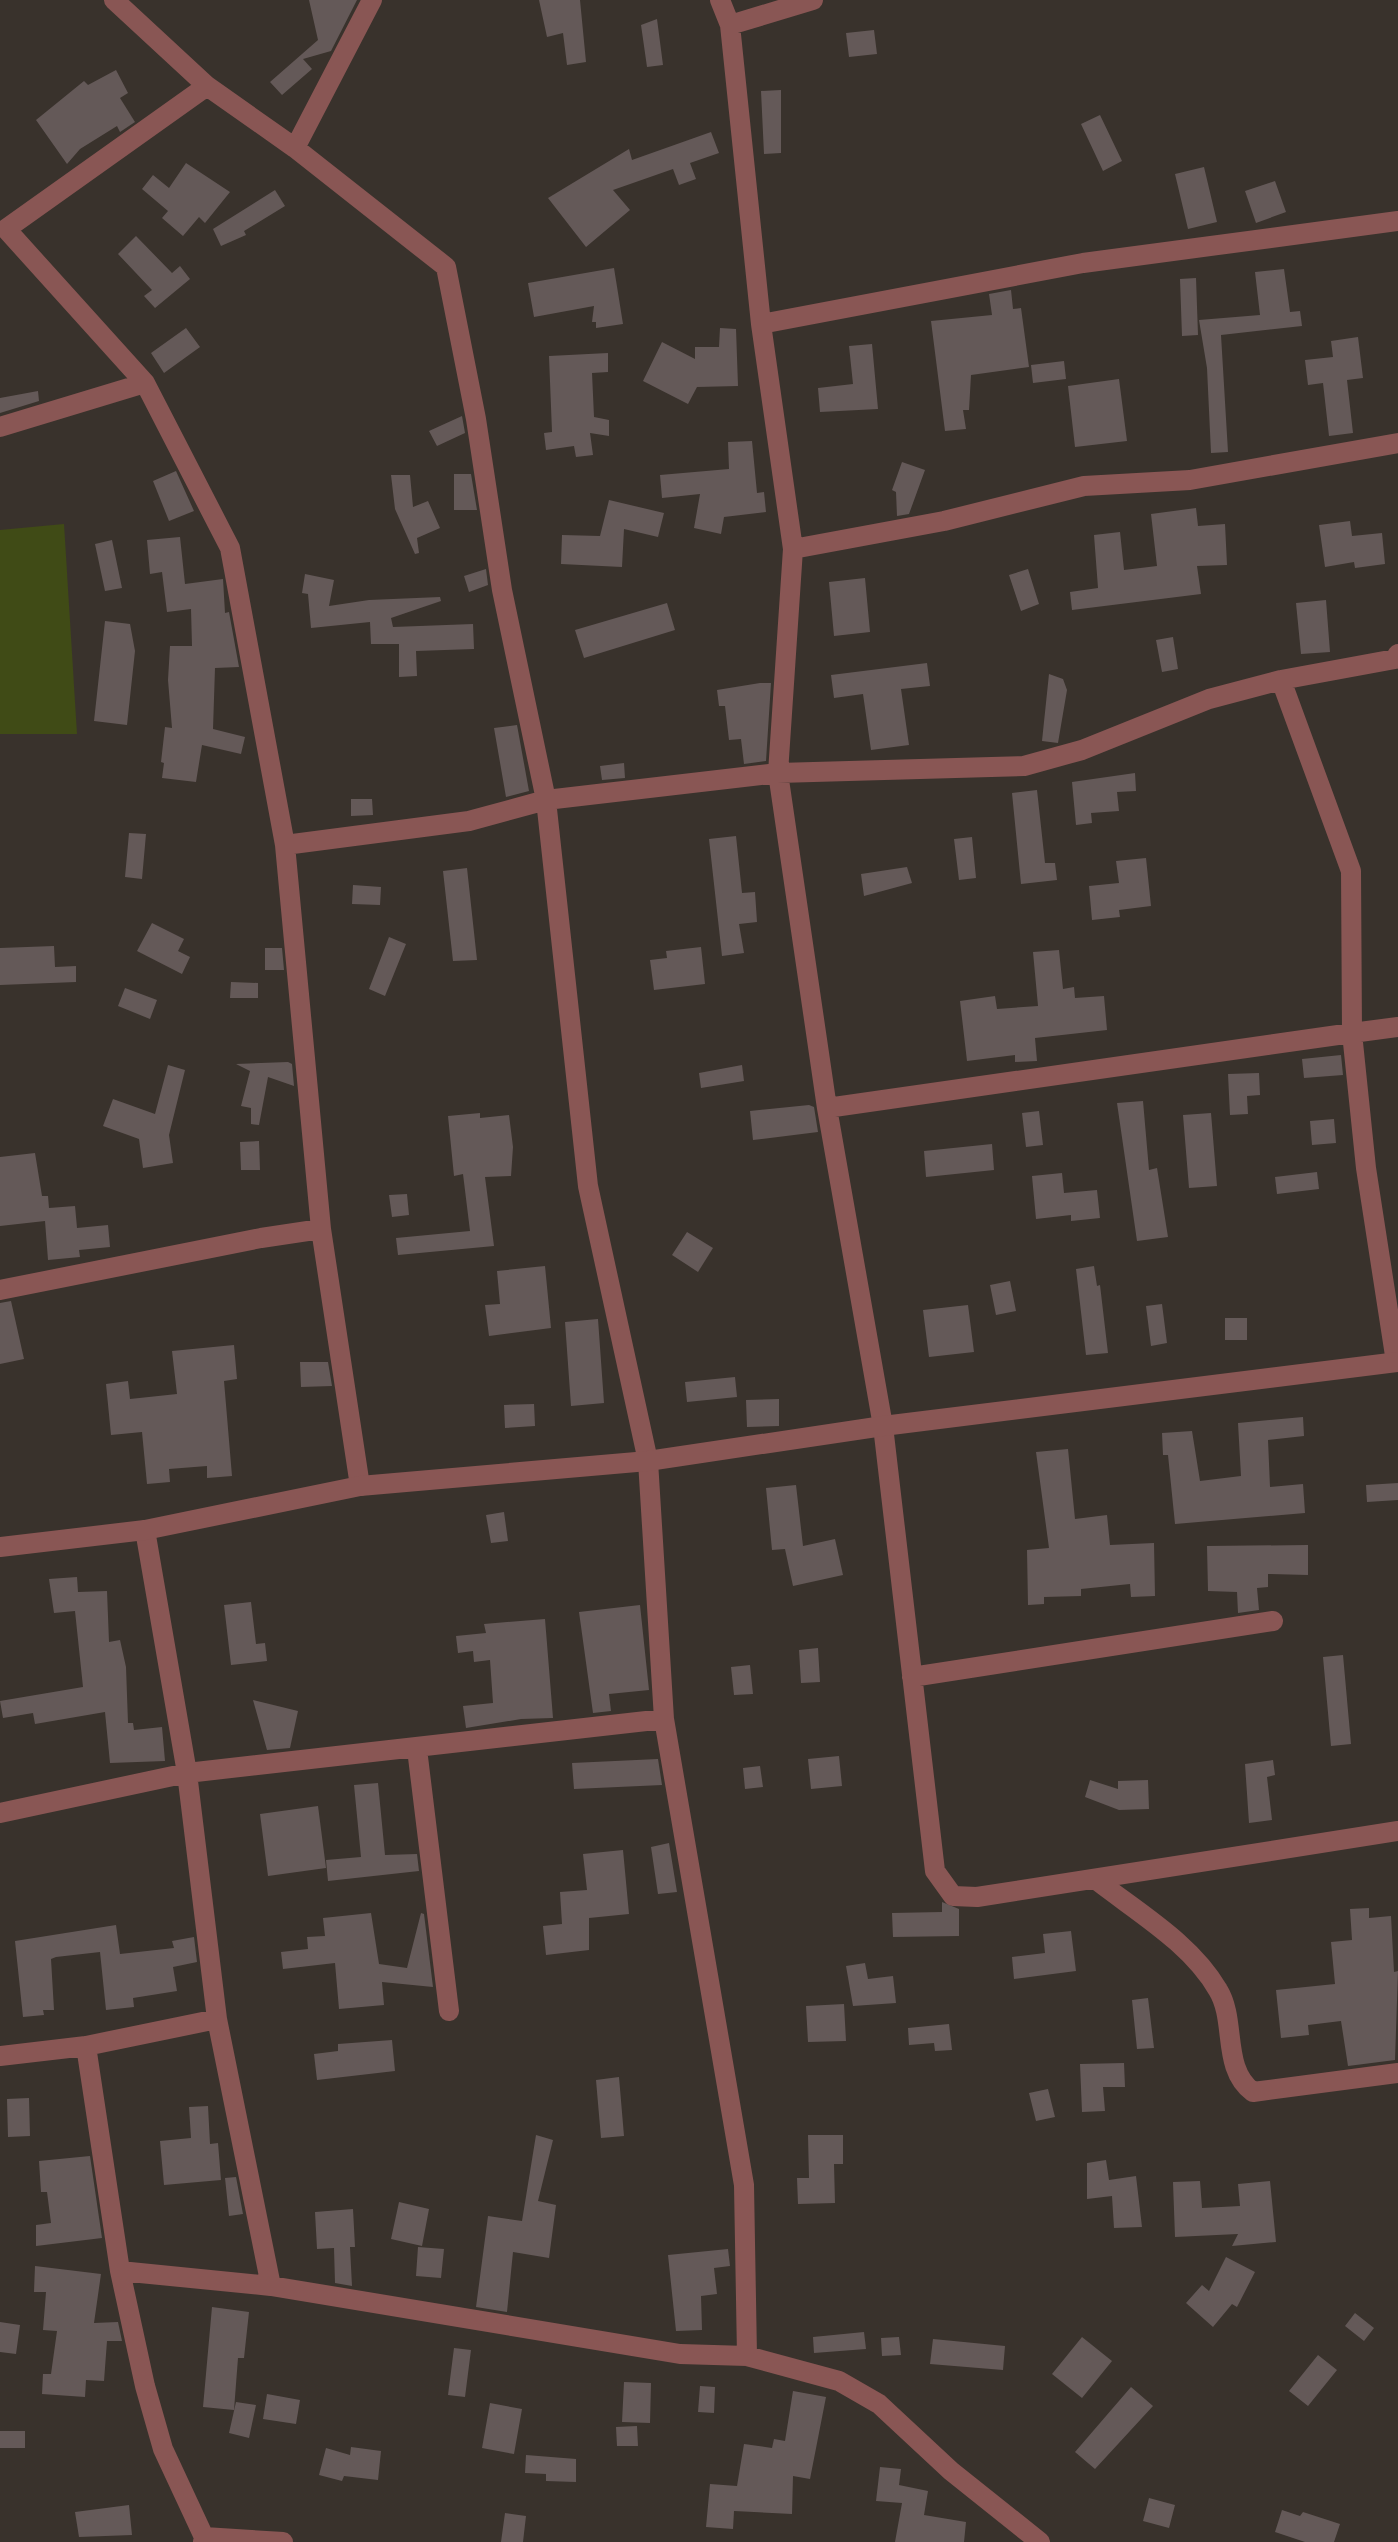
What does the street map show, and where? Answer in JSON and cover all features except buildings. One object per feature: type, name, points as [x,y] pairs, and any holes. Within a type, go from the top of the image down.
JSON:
[{"type":"street","points":[[114,0],[207,86],[295,148],[446,267],[476,419],[502,590],[546,800],[588,1186],[648,1461],[664,1719],[744,2185],[747,2356]]},
{"type":"street","points":[[295,148],[372,0]]},
{"type":"street","points":[[720,0],[730,25],[761,324],[793,549],[778,773],[827,1108],[883,1426],[935,1871],[953,1896],[977,1897],[1398,1831]]},
{"type":"street","points":[[730,25],[813,0]]},
{"type":"street","points":[[207,86],[2,229],[145,383],[230,548],[285,845],[321,1229],[360,1486]]},
{"type":"street","points":[[761,324],[1083,263],[1398,221]]},
{"type":"street","points":[[0,427],[145,383]]},
{"type":"street","points":[[793,549],[944,521],[1084,486],[1190,480],[1398,443]]},
{"type":"street","points":[[285,845],[469,821],[546,800],[778,773],[1024,766],[1082,750],[1209,699],[1281,680],[1395,659],[1398,654]]},
{"type":"street","points":[[0,1547],[145,1530],[360,1486],[648,1461],[883,1426],[1397,1362],[1366,1168],[1352,1033],[1351,871],[1281,680]]},
{"type":"street","points":[[827,1108],[1398,1027]]},
{"type":"street","points":[[0,1290],[321,1229]]},
{"type":"street","points":[[145,1530],[187,1773],[217,2019],[271,2286]]},
{"type":"street","points":[[912,1677],[1273,1621]]},
{"type":"street","points":[[0,1813],[187,1773],[664,1719]]},
{"type":"street","points":[[417,1749],[449,2011]]},
{"type":"street","points":[[1095,1879],[1173,1940],[1209,1975],[1221,1994],[1237,2074],[1253,2092],[1398,2073]]},
{"type":"street","points":[[0,2056],[86,2046],[217,2019]]},
{"type":"street","points":[[86,2046],[120,2271],[145,2386],[163,2449],[204,2540],[283,2542]]},
{"type":"street","points":[[120,2271],[271,2286],[680,2354],[747,2356],[839,2381],[879,2404],[951,2471],[1040,2542]]},
{"type":"green space","points":[[64,524],[77,734],[0,734],[0,530]]}]
